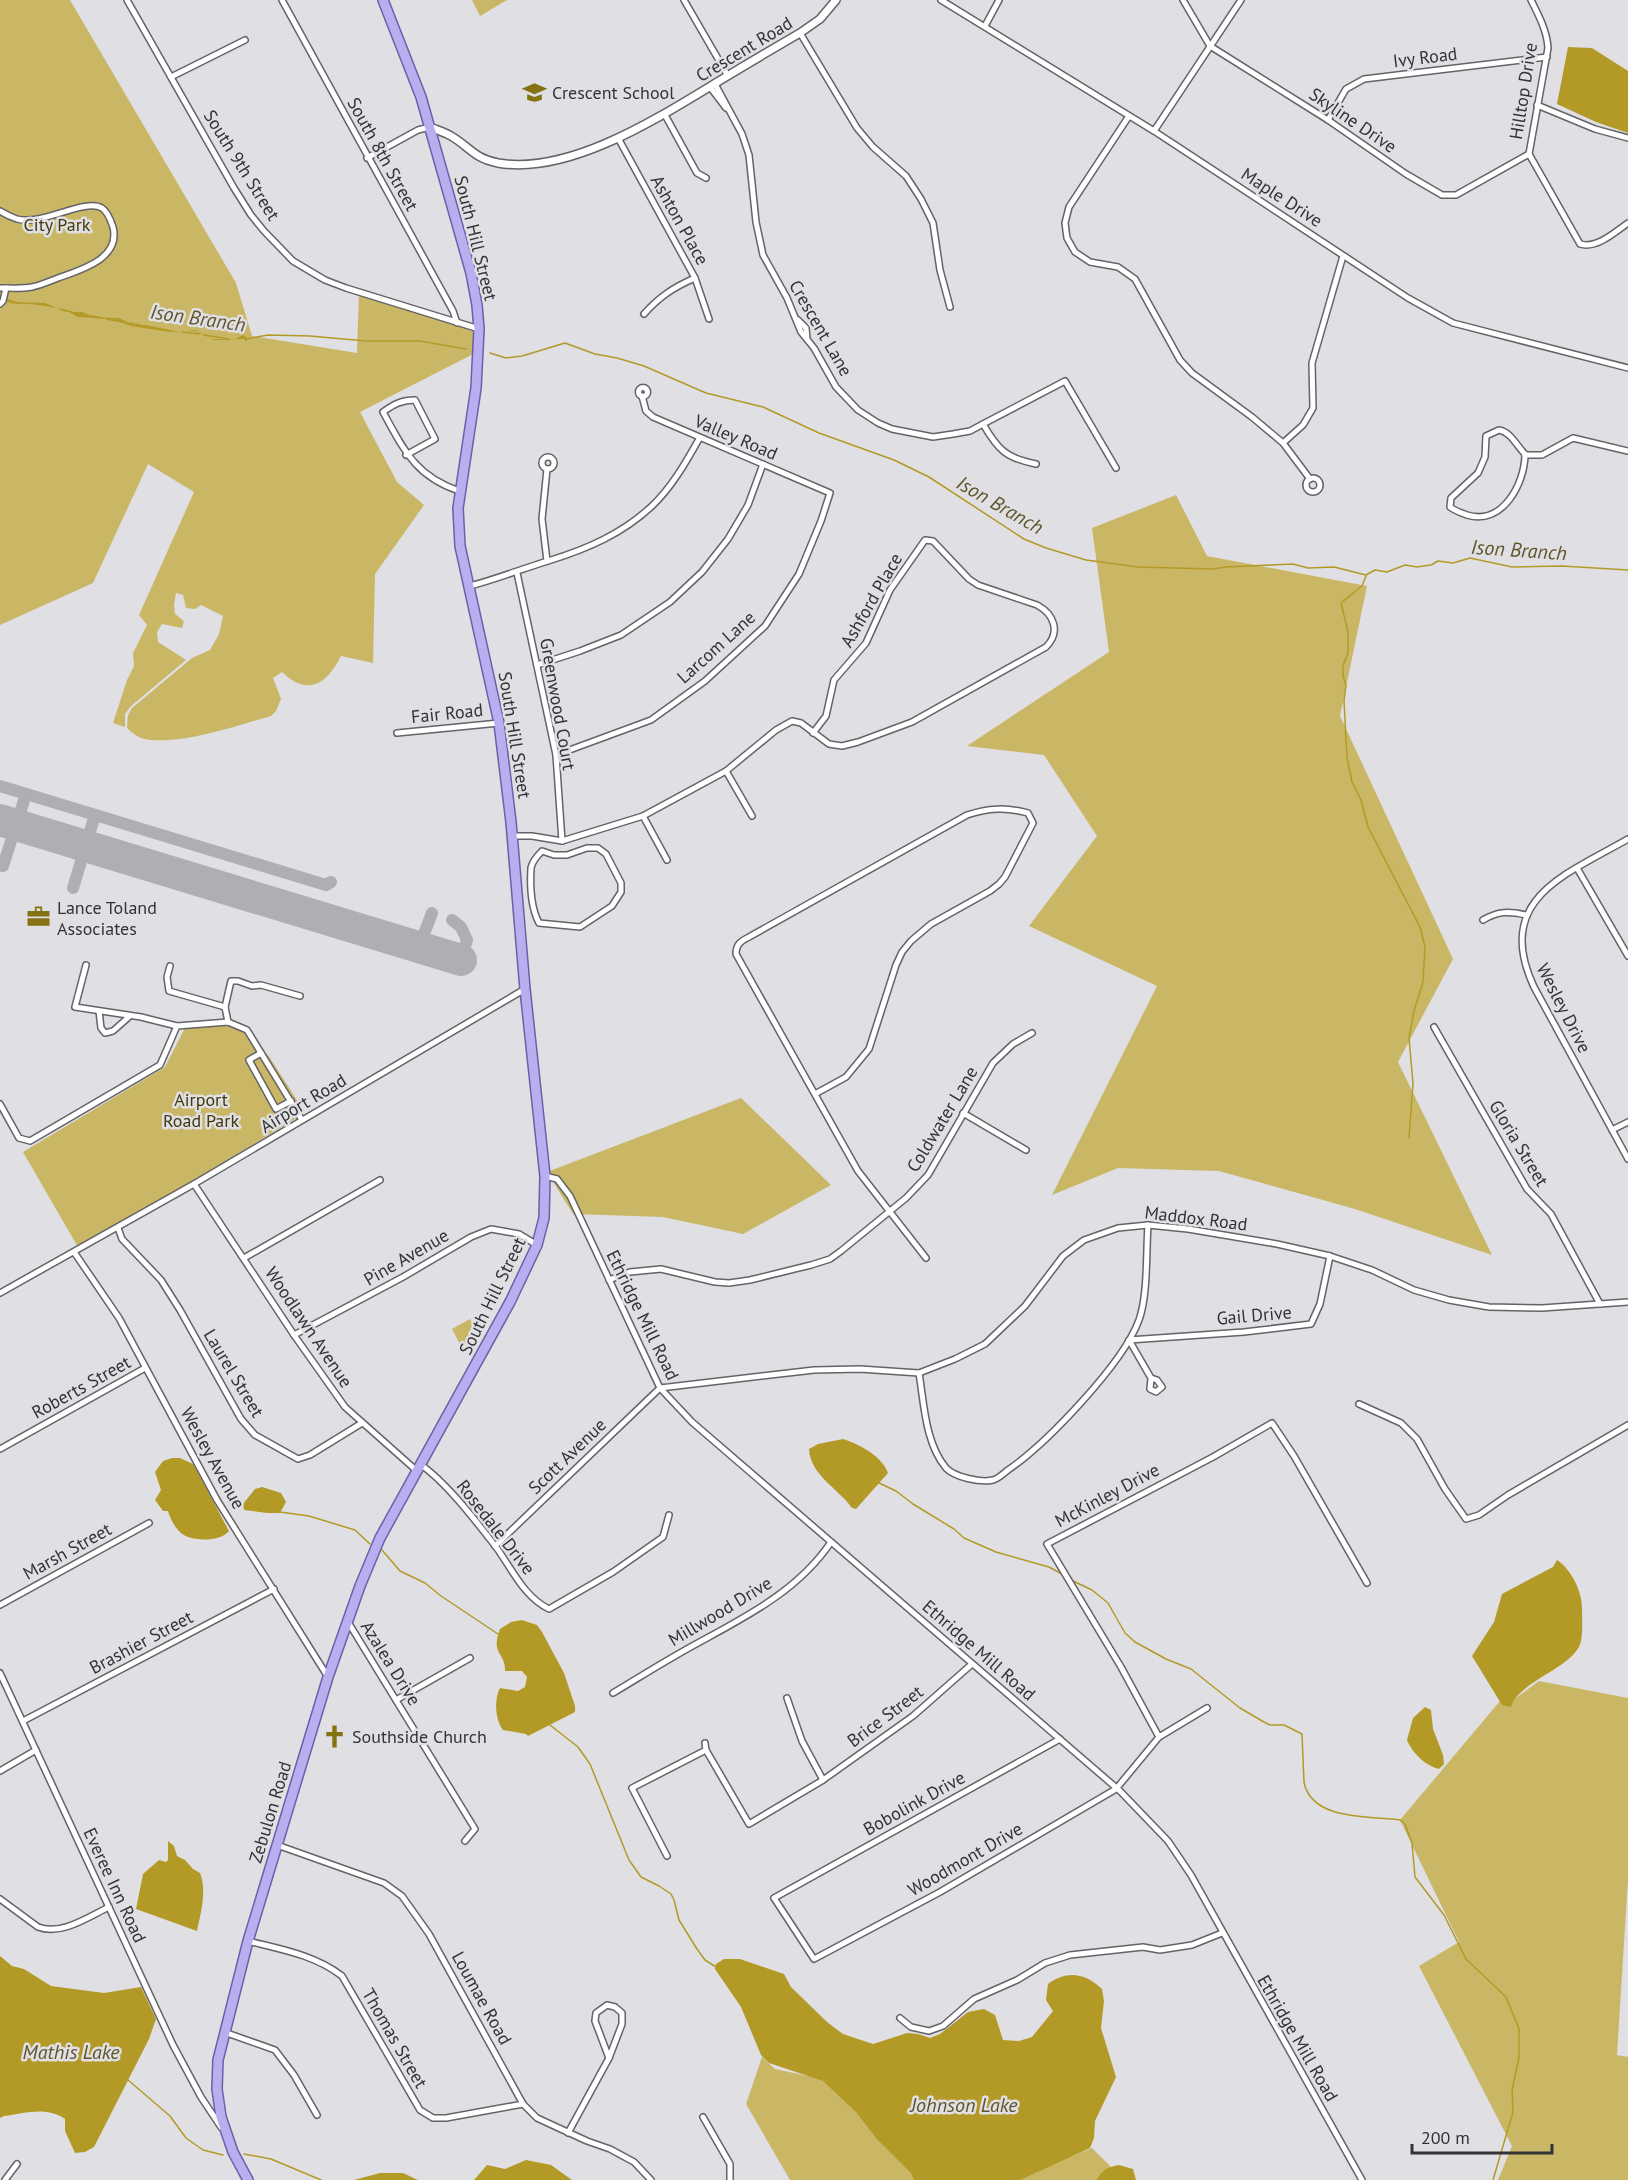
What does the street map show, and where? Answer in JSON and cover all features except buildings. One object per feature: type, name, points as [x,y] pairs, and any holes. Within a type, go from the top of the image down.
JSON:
[{"type":"main road","name":"South Hill Street","points":[[382,0],[411,69],[430,127],[474,284],[479,329],[476,388],[459,490],[460,546],[499,723],[545,1176],[544,1218],[537,1245],[492,1335],[419,1468]]},
{"type":"main road","name":"Zebulon Road","points":[[248,2180],[237,2162],[226,2133],[218,2100],[217,2070],[224,2032],[328,1677],[363,1578],[380,1538],[419,1468]]},
{"type":"street","name":"South 9th Street","points":[[127,0],[251,215],[293,261],[325,280],[479,329]]},
{"type":"street","name":"South 8th Street","points":[[282,0],[453,311],[457,323]]},
{"type":"street","points":[[684,0],[728,76]]},
{"type":"street","name":"Crescent Road","points":[[430,127],[452,136],[471,153],[484,159],[515,164],[541,164],[582,152],[618,138],[665,115],[800,33],[820,19],[836,0]]},
{"type":"street","name":"Maple Drive","points":[[941,0],[1154,131],[1408,298],[1453,323],[1626,366]]},
{"type":"street","points":[[985,26],[999,0]]},
{"type":"street","name":"Skyline Drive","points":[[1183,0],[1210,46],[1442,195],[1456,195],[1528,154]]},
{"type":"street","points":[[1154,131],[1240,0]]},
{"type":"street","name":"Hilltop Drive","points":[[1528,154],[1547,57],[1548,39],[1531,0]]},
{"type":"street","points":[[800,33],[857,128],[873,147],[906,176],[921,199],[933,223],[940,270],[950,307]]},
{"type":"street","points":[[171,77],[245,40]]},
{"type":"street","name":"Ivy Road","points":[[1328,120],[1346,89],[1364,79],[1547,57]]},
{"type":"street","name":"Crescent Lane","points":[[712,86],[719,102],[729,111],[742,134],[749,155],[756,222],[763,255],[801,332],[846,399],[858,410],[892,429],[933,436],[970,430],[1065,381],[1116,468]]},
{"type":"street","points":[[1537,105],[1595,129],[1628,138]]},
{"type":"street","points":[[665,115],[697,174],[706,178]]},
{"type":"street","points":[[1129,116],[1069,207],[1065,223],[1067,238],[1075,252],[1090,262],[1118,267],[1136,279],[1186,367],[1283,442],[1310,478]]},
{"type":"street","points":[[367,158],[418,130],[430,127]]},
{"type":"street","name":"Ashton Place","points":[[618,138],[695,278],[709,319]]},
{"type":"street","points":[[1528,154],[1580,244],[1588,246],[1597,243],[1628,223]]},
{"type":"street","points":[[0,211],[18,219],[33,219],[92,205],[104,209],[111,220],[114,231],[114,243],[99,261],[89,267],[33,287],[4,290],[2,303]]},
{"type":"street","points":[[1283,442],[1303,425],[1313,408],[1312,363],[1343,256]]},
{"type":"street","points":[[644,314],[657,299],[695,278]]},
{"type":"street","name":"Valley Road","points":[[642,396],[646,411],[653,417],[699,439],[830,493]]},
{"type":"street","points":[[406,455],[435,439],[415,400],[393,404],[383,412],[406,455],[430,477],[444,486],[459,490]]},
{"type":"street","points":[[983,424],[999,450],[1019,461],[1036,464]]},
{"type":"street","points":[[1493,431],[1505,431],[1525,455],[1517,489],[1493,514],[1476,517],[1450,507],[1451,498],[1478,473],[1485,457],[1486,436],[1493,431]]},
{"type":"street","points":[[1525,455],[1542,455],[1573,438],[1628,451]]},
{"type":"street","points":[[470,586],[572,554],[630,525],[654,504],[679,474],[699,439]]},
{"type":"street","points":[[537,665],[621,635],[670,602],[702,572],[728,539],[748,505],[763,464]]},
{"type":"street","points":[[547,469],[542,519],[547,561]]},
{"type":"street","name":"Larcom Lane","points":[[556,755],[651,720],[705,681],[765,626],[799,574],[830,493]]},
{"type":"street","name":"Ashford Place","points":[[927,539],[933,541],[969,579],[978,585],[1037,605],[1045,609],[1052,618],[1055,629],[1049,643],[912,722],[868,739],[838,746],[829,744],[813,733],[826,716],[834,680],[866,643],[897,578],[927,539]]},
{"type":"street","name":"Greenwood Court","points":[[517,573],[556,755],[562,841]]},
{"type":"street","points":[[512,836],[532,836],[562,841],[643,816],[726,771],[784,723],[798,721],[813,733]]},
{"type":"street","name":"Fair Road","points":[[397,733],[499,723]]},
{"type":"street","points":[[726,771],[752,816]]},
{"type":"street","points":[[815,1094],[846,1077],[869,1049],[896,966],[902,952],[911,941],[931,924],[990,891],[1005,876],[1033,823],[1028,813],[1002,808],[982,810],[967,815],[740,942],[736,948],[736,954],[858,1171],[926,1257]]},
{"type":"street","points":[[643,816],[667,860]]},
{"type":"street","name":"Wesley Drive","points":[[1628,839],[1577,868],[1543,891],[1526,915],[1521,945],[1526,972],[1628,1159]]},
{"type":"street","points":[[598,848],[606,854],[621,883],[621,892],[612,906],[580,927],[539,923],[534,913],[531,867],[542,851],[554,855],[567,855],[577,849],[598,848]]},
{"type":"street","points":[[1577,868],[1628,956]]},
{"type":"street","points":[[519,912],[534,913]]},
{"type":"street","points":[[1483,920],[1498,912],[1526,915]]},
{"type":"street","points":[[86,965],[75,1007],[177,1026],[228,1022],[247,1030],[302,1120]]},
{"type":"street","points":[[170,966],[167,977],[169,991],[225,1006]]},
{"type":"street","points":[[228,1022],[225,1006],[231,981],[252,986],[261,985],[300,996]]},
{"type":"street","name":"Airport Road","points":[[0,1293],[194,1184],[525,989]]},
{"type":"street","points":[[99,1011],[101,1028],[105,1033],[113,1030],[131,1016]]},
{"type":"street","points":[[0,1104],[19,1138],[30,1141],[160,1065],[177,1026]]},
{"type":"street","name":"Gloria Street","points":[[1434,1027],[1527,1189],[1551,1214],[1600,1304]]},
{"type":"street","name":"Coldwater Lane","points":[[609,1280],[630,1272],[661,1269],[715,1282],[729,1283],[750,1280],[830,1259],[919,1187],[1000,1055],[1032,1033]]},
{"type":"street","points":[[261,1053],[249,1060],[276,1109],[291,1101]]},
{"type":"street","points":[[963,1113],[1026,1150]]},
{"type":"street","points":[[1612,1130],[1628,1122]]},
{"type":"street","name":"Ethridge Mill Road","points":[[545,1176],[557,1179],[570,1196],[660,1388],[692,1422],[1060,1739],[1150,1820],[1168,1841],[1191,1875],[1362,2180]]},
{"type":"street","points":[[244,1258],[381,1180]]},
{"type":"street","name":"Woodlawn Avenue","points":[[194,1184],[294,1335],[345,1407],[362,1424],[419,1468]]},
{"type":"street","points":[[919,1373],[929,1436],[947,1469],[969,1480],[994,1480],[1026,1458],[1063,1421],[1106,1373],[1129,1340],[1139,1320],[1148,1225]]},
{"type":"street","name":"Maddox Road","points":[[660,1388],[814,1370],[860,1369],[919,1373],[955,1359],[984,1344],[1025,1306],[1063,1256],[1084,1240],[1118,1228],[1148,1225],[1188,1229],[1277,1244],[1330,1256],[1372,1270],[1414,1290],[1449,1300],[1490,1307],[1542,1308],[1628,1302]]},
{"type":"street","name":"Laurel Street","points":[[118,1228],[122,1239],[161,1280],[241,1419],[255,1435],[298,1459],[310,1455],[362,1424]]},
{"type":"street","name":"Pine Avenue","points":[[294,1335],[403,1277],[471,1237],[491,1229],[519,1234],[537,1245]]},
{"type":"street","name":"Wesley Avenue","points":[[74,1252],[119,1318],[217,1500],[328,1677]]},
{"type":"street","name":"Gail Drive","points":[[1129,1340],[1244,1332],[1311,1324],[1320,1304],[1330,1256]]},
{"type":"street","points":[[1129,1340],[1151,1378]]},
{"type":"street","name":"Roberts Street","points":[[0,1449],[145,1368]]},
{"type":"street","name":"Scott Avenue","points":[[495,1546],[660,1388]]},
{"type":"street","points":[[1359,1404],[1401,1423],[1418,1439],[1445,1489],[1466,1519],[1479,1515],[1628,1425]]},
{"type":"street","name":"McKinley Drive","points":[[1159,1737],[1121,1667],[1047,1544],[1213,1457],[1272,1423],[1294,1456],[1366,1583]]},
{"type":"street","name":"Rosedale Drive","points":[[419,1468],[434,1474],[495,1546],[529,1596],[549,1609],[573,1597],[663,1538],[668,1526],[669,1515]]},
{"type":"street","name":"Marsh Street","points":[[0,1605],[149,1523]]},
{"type":"street","name":"Millwood Drive","points":[[613,1693],[761,1608],[794,1583],[821,1557],[831,1542]]},
{"type":"street","name":"Brashier Street","points":[[23,1721],[274,1589]]},
{"type":"street","name":"Azalea Drive","points":[[348,1622],[475,1829],[465,1841]]},
{"type":"street","points":[[396,1700],[470,1658]]},
{"type":"street","name":"Brice Street","points":[[706,1750],[749,1824],[813,1788],[913,1716],[972,1664]]},
{"type":"street","name":"Everee Inn Road","points":[[0,1673],[173,2045],[207,2107],[226,2133]]},
{"type":"street","points":[[787,1698],[802,1741],[823,1780]]},
{"type":"street","points":[[1116,1789],[1159,1737],[1207,1708]]},
{"type":"street","name":"Bobolink Drive","points":[[827,1952],[814,1959],[774,1898],[1060,1739]]},
{"type":"street","points":[[668,1856],[632,1788],[706,1750],[705,1743]]},
{"type":"street","points":[[0,1771],[36,1750]]},
{"type":"street","name":"Woodmont Drive","points":[[827,1952],[940,1892],[1116,1789]]},
{"type":"street","name":"Loumae Road","points":[[277,1845],[384,1883],[402,1896],[429,1934],[523,2104],[537,2118],[610,2149],[634,2163],[651,2180]]},
{"type":"street","points":[[0,1899],[45,1930],[56,1930],[73,1924],[109,1907]]},
{"type":"street","points":[[900,2018],[911,2027],[929,2031],[942,2026],[974,1999],[1017,1980],[1045,1963],[1070,1955],[1143,1947],[1160,1950],[1192,1945],[1222,1933]]},
{"type":"street","name":"Thomas Street","points":[[249,1941],[294,1952],[333,1969],[342,1976],[420,2110],[433,2118],[446,2118],[523,2104]]},
{"type":"street","points":[[568,2133],[609,2058],[622,2024],[622,2013],[607,2005],[596,2013],[595,2021],[609,2058]]},
{"type":"street","points":[[224,2032],[275,2050],[294,2075],[317,2115]]},
{"type":"street","points":[[207,2107],[218,2100]]},
{"type":"street","points":[[703,2118],[729,2164],[729,2180]]},
{"type":"street","points":[[5,2180],[17,2164]]},
{"type":"green space","name":"City Park","points":[[0,0],[70,0],[236,283],[252,336],[357,353],[359,291],[478,333],[479,351],[360,412],[397,482],[424,505],[375,574],[373,663],[341,656],[330,674],[316,684],[308,685],[291,680],[282,672],[273,678],[281,699],[271,716],[212,733],[181,739],[145,739],[135,735],[127,728],[128,715],[132,708],[192,658],[210,650],[219,634],[223,616],[201,605],[195,609],[186,608],[183,595],[176,593],[175,614],[184,621],[182,628],[162,624],[157,632],[158,642],[186,660],[131,706],[125,714],[125,727],[113,723],[134,666],[133,653],[147,625],[139,615],[194,492],[148,464],[93,583],[0,625]]},
{"type":"green space","points":[[472,0],[507,0],[480,16]]},
{"type":"green space","points":[[1176,495],[1207,556],[1367,586],[1340,716],[1453,959],[1398,1062],[1492,1255],[1355,1209],[1219,1171],[1118,1168],[1052,1195],[1157,986],[1029,926],[1097,836],[1044,755],[967,746],[1109,652],[1092,528]]},
{"type":"green space","name":"Airport Road Park","points":[[222,1025],[242,1028],[264,1054],[268,1055],[304,1111],[299,1114],[300,1116],[79,1249],[23,1152],[165,1067],[185,1028]]},
{"type":"green space","points":[[741,1098],[831,1185],[743,1234],[663,1217],[573,1214],[547,1172]]},
{"type":"green space","points":[[470,1319],[480,1338],[462,1348],[452,1329]]},
{"type":"green space","points":[[1539,1681],[1628,1698],[1628,1880],[1617,2055],[1628,2057],[1628,2180],[1498,2180],[1512,2146],[1419,1966],[1459,1942],[1400,1820],[1500,1701],[1516,1698]]},
{"type":"green space","points":[[762,2057],[775,2069],[827,2080],[919,2180],[790,2180],[746,2104]]},
{"type":"green space","points":[[1092,2148],[1124,2180],[1013,2180]]},
{"type":"water","points":[[1568,47],[1592,48],[1628,71],[1628,133],[1596,122],[1557,104]]},
{"type":"water","points":[[0,297],[17,302],[45,303],[59,309],[41,305],[14,304],[0,300]]},
{"type":"water","points":[[68,312],[82,312],[94,317],[119,318],[133,325],[146,325],[178,332],[131,326],[112,319],[77,317]]},
{"type":"water","points":[[195,330],[212,339],[236,339],[243,335],[247,338],[247,342],[244,339],[214,340],[195,331],[184,331]]},
{"type":"water","points":[[843,1439],[863,1447],[875,1456],[888,1473],[856,1509],[852,1508],[814,1467],[809,1449],[818,1444]]},
{"type":"water","points":[[180,1458],[193,1464],[229,1531],[221,1537],[204,1539],[184,1535],[175,1526],[168,1511],[163,1511],[155,1500],[161,1490],[155,1472],[163,1461]]},
{"type":"water","points":[[262,1487],[281,1493],[286,1502],[280,1513],[244,1510],[243,1504],[255,1489]]},
{"type":"water","points":[[1557,1560],[1575,1581],[1580,1595],[1581,1641],[1569,1659],[1524,1689],[1511,1707],[1502,1705],[1472,1656],[1494,1622],[1502,1594],[1553,1567]]},
{"type":"water","points":[[522,1620],[537,1625],[542,1632],[564,1673],[575,1706],[575,1712],[528,1736],[503,1730],[498,1721],[496,1709],[500,1688],[518,1691],[525,1687],[527,1677],[522,1671],[505,1671],[505,1665],[497,1649],[500,1629],[511,1622]]},
{"type":"water","points":[[1425,1707],[1431,1710],[1433,1729],[1443,1755],[1444,1764],[1439,1769],[1420,1758],[1412,1750],[1407,1740],[1413,1718]]},
{"type":"water","points":[[168,1841],[174,1846],[177,1856],[200,1873],[203,1894],[197,1931],[136,1909],[143,1874],[159,1860],[166,1862],[168,1860]]},
{"type":"water","name":"Mathis Lake","points":[[0,1956],[12,1966],[24,1969],[51,1986],[104,1993],[141,1987],[156,2019],[149,2039],[94,2147],[85,2152],[75,2153],[65,2131],[65,2119],[58,2115],[36,2112],[0,2118]]},
{"type":"water","name":"Johnson Lake","points":[[724,1959],[740,1959],[784,1974],[791,1987],[827,2022],[843,2034],[873,2044],[907,2033],[930,2038],[940,2034],[968,2012],[984,2009],[995,2015],[1003,2040],[1019,2041],[1032,2037],[1053,2011],[1046,2000],[1048,1984],[1069,1975],[1089,1979],[1102,1989],[1104,2001],[1101,2028],[1116,2077],[1095,2121],[1094,2138],[1090,2148],[1020,2180],[914,2180],[911,2173],[876,2138],[856,2112],[823,2081],[769,2063],[761,2055],[741,2007],[715,1969],[716,1964]]},
{"type":"water","points":[[526,2160],[551,2165],[572,2180],[474,2180],[487,2165],[505,2169]]},
{"type":"water","points":[[1119,2165],[1133,2169],[1136,2180],[1097,2180],[1105,2170]]},
{"type":"water","points":[[380,2173],[403,2173],[418,2180],[354,2180]]},
{"type":"waterway","name":"Ison Branch","points":[[60,309],[75,313]]},
{"type":"waterway","name":"Ison Branch","points":[[92,316],[102,318]]},
{"type":"waterway","name":"Ison Branch","points":[[106,319],[122,322]]},
{"type":"waterway","name":"Ison Branch","points":[[130,323],[140,325]]},
{"type":"waterway","name":"Ison Branch","points":[[183,332],[199,334]]},
{"type":"waterway","name":"Ison Branch","points":[[204,335],[229,339]]},
{"type":"waterway","name":"Ison Branch","points":[[246,339],[268,335],[310,336],[366,341],[420,341],[466,349]]},
{"type":"waterway","name":"Ison Branch","points":[[490,353],[506,358],[522,356],[565,343],[595,354],[644,366],[706,393],[763,407],[819,433],[894,460],[929,477],[1024,539],[1086,560],[1138,567],[1213,569],[1293,564],[1308,568],[1334,567],[1366,575],[1375,570],[1387,572],[1405,565],[1417,567],[1431,565],[1438,561],[1453,563],[1470,558],[1512,567],[1562,566],[1628,570]]},
{"type":"waterway","points":[[1366,576],[1362,586],[1341,603],[1348,632],[1348,653],[1343,665],[1346,685],[1344,701],[1347,758],[1352,782],[1361,800],[1368,827],[1420,927],[1425,947],[1423,982],[1409,1038],[1413,1084],[1409,1138]]},
{"type":"waterway","points":[[879,1483],[896,1491],[964,1538],[996,1552],[1049,1567],[1064,1575]]},
{"type":"waterway","points":[[280,1512],[309,1516],[355,1530],[370,1544]]},
{"type":"waterway","points":[[382,1550],[400,1571],[425,1583],[498,1634]]},
{"type":"waterway","points":[[1071,1580],[1092,1590],[1108,1603],[1125,1633],[1135,1642],[1166,1659],[1191,1669],[1240,1708],[1264,1722],[1270,1725],[1284,1725],[1302,1734],[1304,1782],[1309,1795],[1318,1804],[1344,1814],[1400,1820],[1405,1824],[1412,1843],[1415,1877],[1444,1915],[1466,1959],[1506,1997],[1519,2029],[1519,2057],[1512,2091],[1513,2112],[1493,2180]]},
{"type":"waterway","points":[[550,1725],[578,1747],[590,1764],[629,1860],[641,1877],[671,1894],[679,1920],[705,1960],[716,1967]]},
{"type":"waterway","points":[[128,2080],[170,2116],[186,2138],[203,2150],[223,2155]]},
{"type":"waterway","points":[[244,2154],[271,2159],[321,2180]]},
{"type":"taxiway","points":[[0,786],[326,885],[331,882]]},
{"type":"taxiway","points":[[3,866],[26,794]]},
{"type":"taxiway","points":[[73,888],[95,815]]},
{"type":"taxiway","points":[[419,947],[432,913]]},
{"type":"taxiway","points":[[452,920],[461,927],[467,940],[461,960]]},
{"type":"runway","points":[[0,820],[461,960]]},
{"type":"place","name":"Crescent School","points":[[534,92]]},
{"type":"place","name":"Lance Toland Associates","points":[[39,917]]},
{"type":"place","name":"Southside Church","points":[[334,1736]]}]
